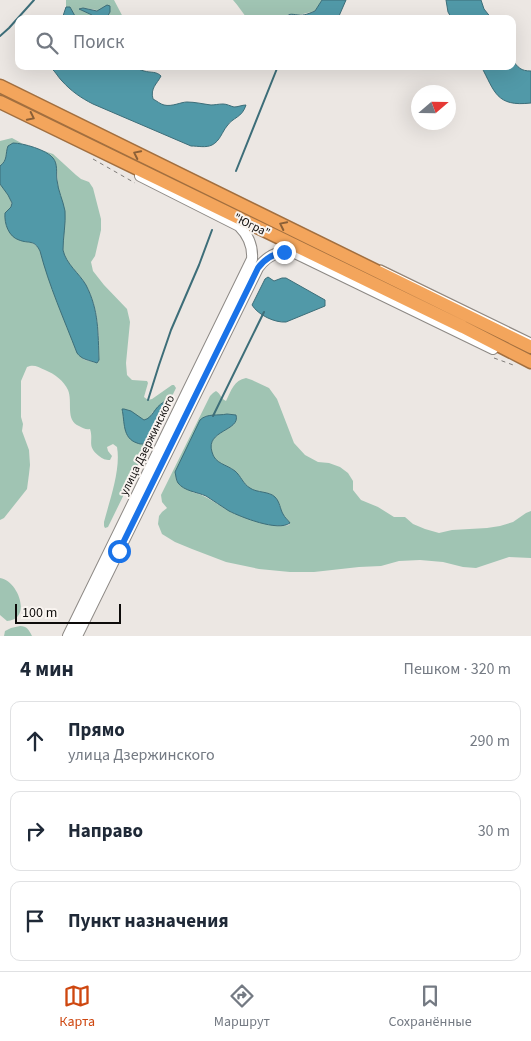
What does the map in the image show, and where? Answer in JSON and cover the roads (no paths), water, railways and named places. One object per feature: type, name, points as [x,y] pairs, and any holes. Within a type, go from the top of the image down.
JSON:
[{"type":"highway","name":"\"Югра\"","points":[[0,86],[531,347]]},
{"type":"highway","name":"\"Югра\"","points":[[0,102],[463,327],[531,363]]},
{"type":"street","points":[[62,132],[152,183],[232,222],[243,230]]},
{"type":"street","points":[[229,213],[249,239],[253,268],[279,252],[310,253]]},
{"type":"street","points":[[292,251],[484,345],[531,363]]},
{"type":"street","name":"улица Дзержинского","points":[[68,636],[253,268]]},
{"type":"street","name":"улица Дзержинского","points":[[77,636],[253,268]]},
{"type":"lane","points":[[306,237],[366,260]]},
{"type":"lane","points":[[374,264],[390,270],[531,340]]},
{"type":"water","points":[[322,0],[346,0],[339,15],[302,15],[315,11]]},
{"type":"water","points":[[446,0],[481,0],[489,15],[450,15]]},
{"type":"water","points":[[107,5],[110,6],[108,15],[92,15],[79,9],[83,8],[97,11]]},
{"type":"water","points":[[66,7],[70,7],[74,15],[63,15]]},
{"type":"water","points":[[516,65],[531,71],[531,103],[510,103],[498,96],[483,70],[516,70]]},
{"type":"water","points":[[53,70],[140,70],[157,73],[161,76],[153,89],[152,95],[153,99],[163,105],[187,102],[211,105],[224,104],[234,107],[246,105],[240,115],[229,123],[215,143],[207,146],[191,146],[89,102],[76,94]]},
{"type":"water","points":[[13,143],[40,150],[50,155],[56,163],[58,184],[65,211],[63,250],[70,264],[86,285],[93,303],[98,331],[99,360],[97,363],[83,358],[77,353],[52,290],[38,247],[33,243],[15,238],[6,226],[5,213],[12,203],[0,184],[0,166],[5,159],[8,146]]},
{"type":"water","points":[[268,277],[274,281],[286,278],[325,300],[325,306],[286,322],[267,318],[252,305],[265,279]]},
{"type":"water","points":[[164,402],[166,404],[163,412],[149,441],[142,444],[132,441],[126,433],[122,409],[131,411],[144,420],[150,417]]},
{"type":"water","points":[[236,415],[236,420],[214,439],[211,445],[213,456],[235,471],[250,488],[275,497],[290,523],[277,526],[250,520],[229,511],[206,496],[187,490],[178,483],[175,472],[200,420],[209,416]]},
{"type":"waterway","points":[[21,15],[34,0]]},
{"type":"waterway","points":[[0,36],[15,21]]},
{"type":"waterway","points":[[236,171],[276,70]]},
{"type":"waterway","points":[[148,400],[171,330],[212,230]]},
{"type":"waterway","points":[[213,416],[264,312]]}]
